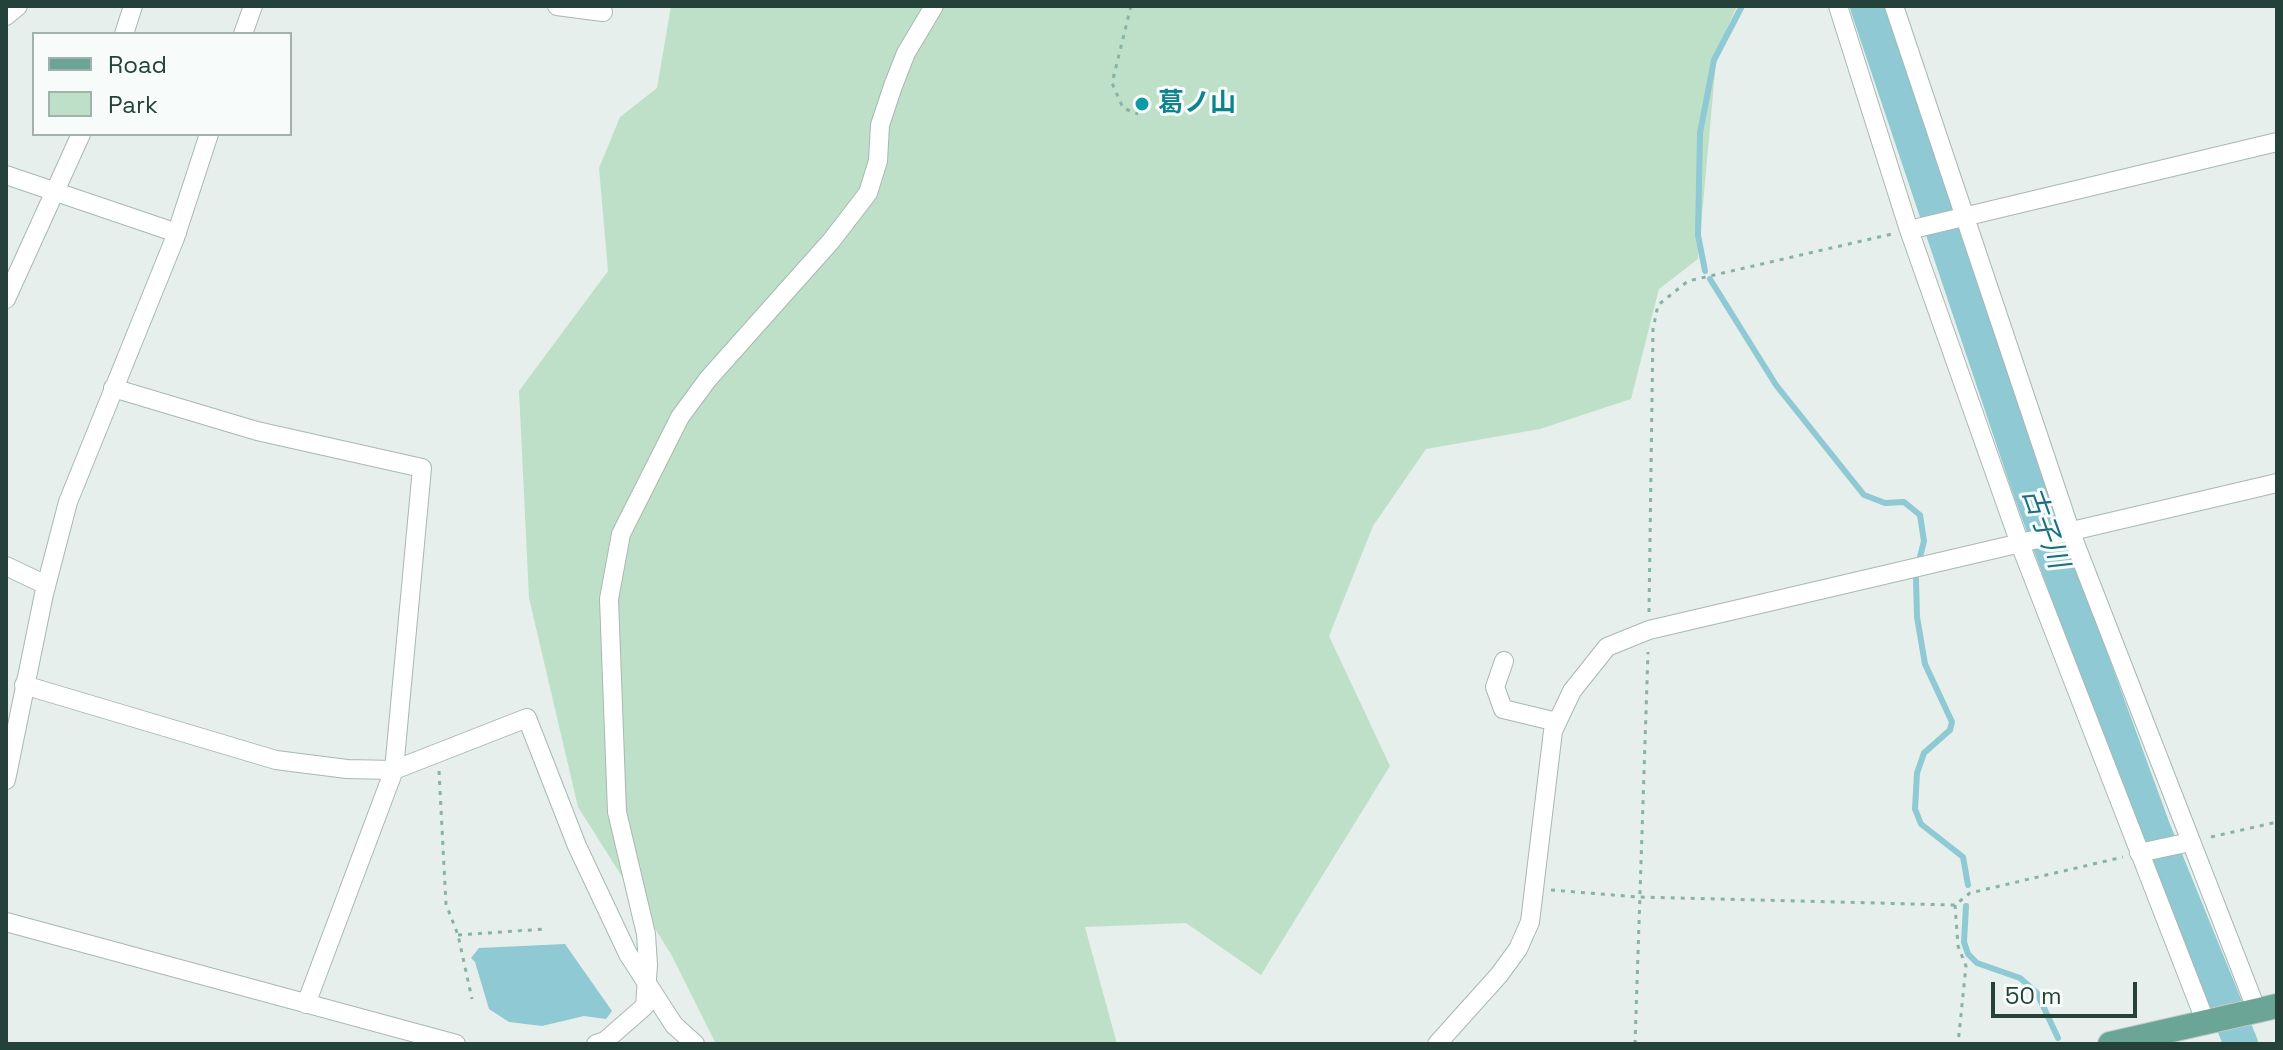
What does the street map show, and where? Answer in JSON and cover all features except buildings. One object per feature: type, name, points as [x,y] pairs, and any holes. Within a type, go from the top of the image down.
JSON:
[{"type":"main road","points":[[2110,1044],[2267,1008]]},
{"type":"street","points":[[6,16],[18,6]]},
{"type":"street","points":[[125,32],[133,6]]},
{"type":"street","points":[[244,32],[253,6]]},
{"type":"street","points":[[557,6],[603,12]]},
{"type":"street","points":[[596,1044],[605,1041],[645,1006],[646,934],[617,812],[609,599],[621,534],[680,417],[708,379],[831,241],[868,193],[878,161],[880,125],[893,86],[906,53],[934,6]]},
{"type":"street","points":[[1838,6],[1909,230],[2139,853],[2206,1023]]},
{"type":"street","points":[[1894,6],[1961,216],[2071,533],[2190,842],[2267,1008]]},
{"type":"street","points":[[6,299],[80,136]]},
{"type":"street","points":[[6,780],[46,585],[68,502],[177,233],[208,136]]},
{"type":"street","points":[[1909,230],[2277,142]]},
{"type":"street","points":[[6,175],[177,233]]},
{"type":"street","points":[[113,388],[257,431],[422,468],[394,770],[306,1004]]},
{"type":"street","points":[[1437,1044],[1476,1003],[1518,949],[1530,922],[1553,731],[1572,691],[1607,647],[1649,630],[2277,483]]},
{"type":"street","points":[[6,566],[46,585]]},
{"type":"street","points":[[1504,661],[1495,687],[1503,709],[1557,722]]},
{"type":"street","points":[[24,685],[276,760],[347,769],[394,770],[527,718],[577,846],[628,954],[674,1025],[695,1044]]},
{"type":"street","points":[[2139,853],[2190,842]]},
{"type":"street","points":[[6,922],[456,1044]]},
{"type":"path","points":[[1131,6],[1112,83],[1123,108],[1138,114]]},
{"type":"path","points":[[1635,1044],[1649,630],[1653,329],[1658,305],[1688,281],[1909,230]]},
{"type":"path","points":[[438,753],[446,904],[458,935],[472,999]]},
{"type":"path","points":[[2190,842],[2277,822]]},
{"type":"path","points":[[1536,889],[1638,897],[1955,905],[1970,893],[2139,853]]},
{"type":"path","points":[[1955,905],[1958,946],[1966,966],[1958,1044]]},
{"type":"path","points":[[458,935],[545,929]]},
{"type":"green space","points":[[671,6],[1737,6],[1717,51],[1698,259],[1659,289],[1631,399],[1540,429],[1426,449],[1373,526],[1329,636],[1390,766],[1261,975],[1186,923],[1085,927],[1117,1044],[716,1044],[671,954],[578,807],[529,598],[519,391],[608,271],[599,168],[620,117],[657,88]]},
{"type":"water","points":[[565,944],[612,1011],[606,1019],[584,1016],[542,1026],[509,1022],[489,1009],[475,962],[471,958],[479,948]]},
{"type":"waterway","points":[[1705,271],[1698,235],[1700,133],[1714,60],[1742,6]]},
{"type":"waterway","name":"古子川","points":[[1867,6],[2030,491],[2154,830],[2241,1044]]},
{"type":"waterway","points":[[1710,279],[1776,385],[1864,495],[1885,503],[1904,502],[1920,515],[1924,541],[1920,557]]},
{"type":"waterway","points":[[1916,578],[1917,617],[1925,664],[1952,722],[1950,730],[1924,753],[1917,773],[1915,809],[1921,824],[1963,857],[1968,885]]},
{"type":"waterway","points":[[1966,906],[1964,942],[1968,954],[1977,963],[2020,978],[2037,993],[2058,1038]]},
{"type":"place","name":"葛ノ山","points":[[1142,104]]}]
